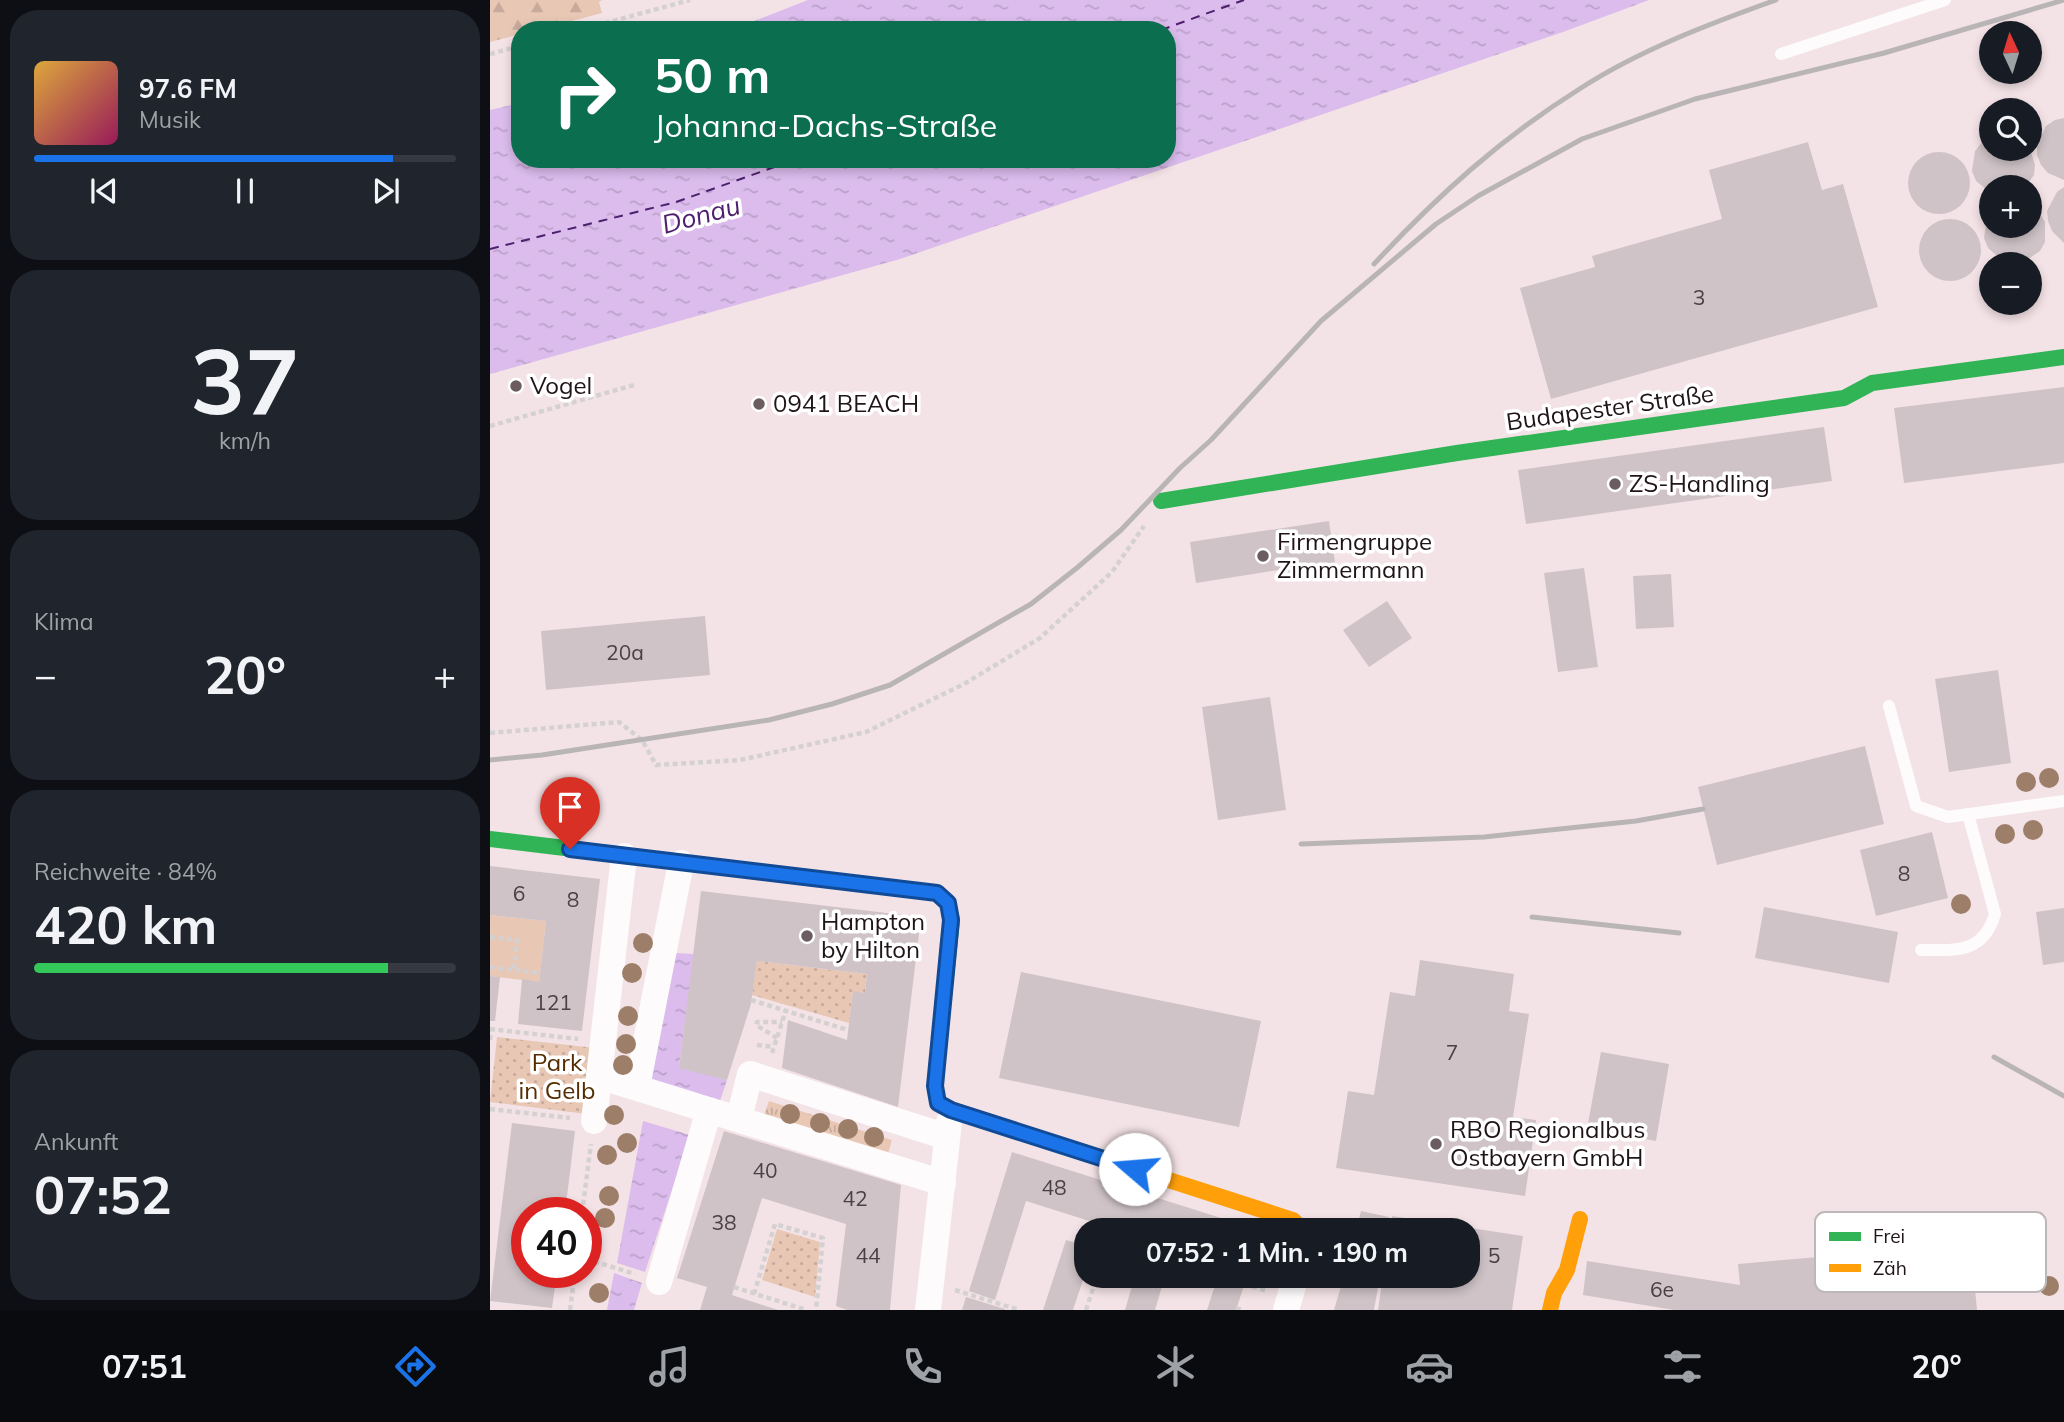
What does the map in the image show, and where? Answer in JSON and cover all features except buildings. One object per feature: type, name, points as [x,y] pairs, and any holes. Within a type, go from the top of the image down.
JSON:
[{"type":"street","name":"Budapester Straße","points":[[1161,502],[1457,453],[1843,398],[1872,383],[2064,358]]},
{"type":"street","points":[[490,839],[937,893],[948,903],[951,920],[935,1086],[938,1103],[951,1110],[1287,1218]]},
{"type":"street","points":[[594,1121],[624,856]]},
{"type":"street","points":[[637,1087],[681,863]]},
{"type":"street","points":[[739,1119],[750,1074],[947,1137]]},
{"type":"street","points":[[599,1076],[943,1184]]},
{"type":"street","points":[[659,1282],[709,1110]]},
{"type":"street","points":[[928,1310],[951,1110]]},
{"type":"street","points":[[1550,1310],[1554,1293],[1567,1270],[1580,1219]]},
{"type":"lane","points":[[1781,54],[1944,0]]},
{"type":"lane","points":[[1889,706],[1916,806],[1948,817],[2064,801]]},
{"type":"lane","points":[[1921,950],[1965,950],[1990,929],[1995,914],[1968,814]]},
{"type":"path","points":[[613,21],[690,0]]},
{"type":"path","points":[[490,54],[511,48]]},
{"type":"path","points":[[490,426],[634,385]]},
{"type":"path","points":[[490,733],[619,722],[642,740],[656,765],[740,760],[866,732],[964,684],[1040,638],[1112,572],[1161,502]]},
{"type":"path","points":[[490,937],[517,940],[514,970]]},
{"type":"path","points":[[490,967],[540,973]]},
{"type":"path","points":[[751,1000],[848,1030]]},
{"type":"path","points":[[773,1050],[786,1010]]},
{"type":"path","points":[[777,1038],[756,1025],[757,1022],[782,1022]]},
{"type":"path","points":[[490,1040],[491,1029],[603,1042]]},
{"type":"path","points":[[490,1109],[594,1121],[584,1197]]},
{"type":"path","points":[[754,1294],[775,1224],[823,1238],[816,1310]]},
{"type":"path","points":[[602,1264],[616,1268]]},
{"type":"path","points":[[734,1287],[806,1310]]},
{"type":"path","points":[[570,1310],[573,1288]]},
{"type":"path","points":[[1086,1310],[1093,1288]]},
{"type":"path","points":[[1252,1288],[1282,1302]]},
{"type":"path","points":[[968,1294],[1019,1310]]},
{"type":"green space","points":[[490,0],[602,0],[599,2],[602,13],[572,21],[511,21],[511,36],[490,42]]},
{"type":"green space","points":[[490,915],[546,921],[539,982],[490,976]]},
{"type":"green space","points":[[757,961],[867,974],[865,993],[853,992],[849,1023],[752,995]]},
{"type":"green space","name":"Park in Gelb","points":[[497,1037],[595,1048],[587,1114],[490,1102]]},
{"type":"green space","points":[[769,1101],[892,1140],[888,1154],[764,1115]]},
{"type":"green space","points":[[777,1229],[820,1242],[815,1297],[762,1280]]},
{"type":"water","points":[[808,0],[1649,0],[1176,165],[1176,21],[754,21]]},
{"type":"water","name":"Donau","points":[[511,105],[511,168],[1166,168],[900,259],[490,374],[490,110]]},
{"type":"water","points":[[675,953],[694,954],[679,1067],[727,1080],[720,1101],[650,1080]]},
{"type":"water","points":[[643,1121],[690,1135],[645,1272],[617,1263]]},
{"type":"water","points":[[614,1273],[642,1283],[634,1310],[607,1310]]},
{"type":"ferry route","points":[[1176,25],[1244,0]]},
{"type":"ferry route","points":[[490,249],[676,202],[772,168]]},
{"type":"railway","points":[[1374,264],[1471,169],[1552,107],[1604,74],[1651,50],[1700,28],[1776,0]]},
{"type":"railway","points":[[490,760],[542,755],[769,720],[832,704],[890,685],[1031,604],[1078,567],[1121,530],[1180,468],[1211,440],[1321,321],[1436,224],[1478,196],[1582,139],[1695,99],[1884,53],[2064,0]]},
{"type":"railway","points":[[1301,844],[1484,837],[1636,821],[1703,809]]},
{"type":"railway","points":[[1532,917],[1679,933]]},
{"type":"railway","points":[[1994,1057],[2064,1096]]},
{"type":"traffic: fast","points":[[1161,501],[1457,453],[1844,398],[1872,383],[2064,357]]},
{"type":"traffic: fast","points":[[490,839],[937,893],[948,903],[952,920],[937,1064]]},
{"type":"traffic: slow","points":[[937,1064],[935,1086],[938,1103],[951,1110],[1287,1218]]},
{"type":"traffic: slow","points":[[1550,1310],[1554,1293],[1567,1270],[1580,1219]]},
{"type":"place","name":"Vogel","points":[[516,386]]},
{"type":"place","name":"0941 BEACH","points":[[759,404]]},
{"type":"place","name":"ZS-Handling","points":[[1615,484]]},
{"type":"place","name":"Firmengruppe Zimmermann","points":[[1263,556]]},
{"type":"place","name":"Hampton by Hilton","points":[[807,936]]},
{"type":"place","name":"RBO Regionalbus Ostbayern GmbH","points":[[1436,1144]]},
{"type":"route","points":[[570,849],[937,893],[948,903],[951,920],[935,1086],[938,1103],[951,1110],[1135,1169]]}]
